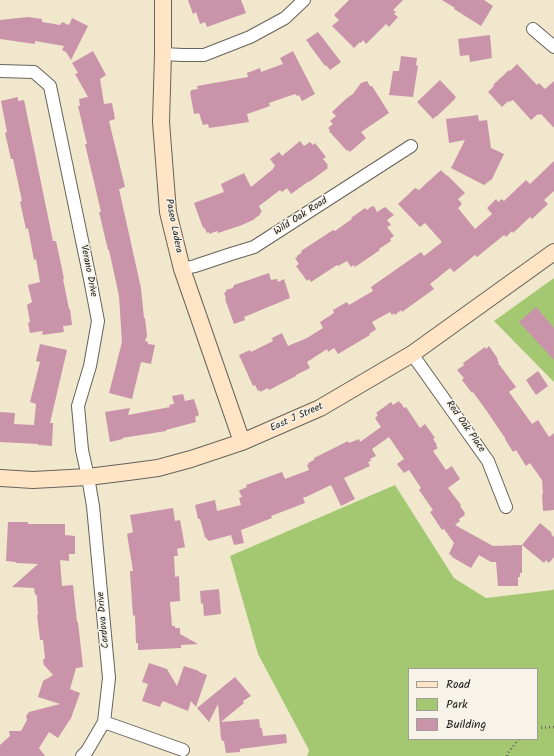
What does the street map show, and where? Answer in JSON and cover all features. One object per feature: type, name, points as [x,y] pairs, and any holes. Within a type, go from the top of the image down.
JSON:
[{"type":"street","name":"Paseo Ladera","points":[[163,0],[161,122],[168,212],[182,269],[242,442]]},
{"type":"street","points":[[163,54],[204,55],[250,37],[285,18],[304,0]]},
{"type":"street","points":[[533,29],[554,47]]},
{"type":"street","name":"Verano Drive","points":[[0,71],[34,72],[50,86],[98,321],[90,366],[78,406],[82,450],[88,477]]},
{"type":"street","name":"Wild Oak Road","points":[[182,269],[254,247],[412,146]]},
{"type":"street","name":"East J Street","points":[[0,478],[33,480],[88,477],[158,468],[242,442],[320,408],[412,354],[554,252]]},
{"type":"street","name":"Red Oak Place","points":[[412,354],[488,460],[506,507]]},
{"type":"street","name":"Cordova Drive","points":[[82,756],[87,751],[104,722],[109,678],[93,506],[88,477]]},
{"type":"street","points":[[104,722],[183,750]]},
{"type":"path","points":[[538,728],[554,727]]},
{"type":"path","points":[[507,756],[518,740]]},
{"type":"green space","points":[[554,278],[554,382],[494,321]]},
{"type":"green space","points":[[395,485],[454,578],[486,598],[554,589],[554,756],[307,756],[309,750],[258,654],[230,556]]},
{"type":"building","points":[[188,0],[241,0],[246,13],[207,27],[205,22],[200,24],[196,12],[193,14]]},
{"type":"building","points":[[349,0],[403,0],[393,10],[396,12],[394,14],[398,17],[389,27],[386,24],[366,44],[363,40],[354,48],[332,26],[339,20],[334,15]]},
{"type":"building","points":[[442,0],[484,0],[493,6],[481,26]]},
{"type":"building","points":[[28,17],[42,19],[42,22],[60,25],[62,22],[69,25],[72,18],[88,26],[71,60],[66,52],[62,50],[64,46],[35,41],[35,44],[0,39],[0,20]]},
{"type":"building","points":[[318,32],[341,62],[330,70],[326,65],[325,66],[306,40]]},
{"type":"building","points":[[490,35],[492,58],[470,62],[469,55],[460,56],[458,39]]},
{"type":"building","points":[[93,51],[106,75],[100,79],[104,104],[112,103],[115,119],[109,121],[125,187],[119,189],[141,288],[147,336],[145,341],[148,342],[148,344],[155,345],[151,364],[141,362],[132,399],[109,393],[122,342],[119,296],[99,212],[101,212],[85,144],[87,144],[78,106],[80,106],[79,99],[88,97],[75,74],[78,73],[72,63]]},
{"type":"building","points":[[293,51],[315,94],[302,101],[299,95],[297,96],[295,94],[269,103],[270,106],[247,114],[249,122],[209,128],[208,124],[203,125],[199,113],[194,114],[190,92],[191,90],[198,89],[197,86],[248,77],[247,73],[260,68],[261,72],[283,64],[280,58]]},
{"type":"building","points":[[401,56],[417,58],[416,65],[418,66],[413,97],[389,95],[393,71],[399,71]]},
{"type":"building","points":[[517,64],[537,85],[539,83],[545,89],[554,81],[554,128],[541,114],[538,114],[531,120],[513,100],[508,101],[502,107],[488,92],[494,86],[493,85]]},
{"type":"building","points":[[440,80],[456,97],[433,119],[417,102]]},
{"type":"building","points":[[367,81],[370,86],[372,86],[389,113],[361,132],[366,138],[350,152],[348,150],[347,151],[328,128],[333,124],[330,121],[336,116],[332,112],[353,94],[361,83]]},
{"type":"building","points":[[18,97],[18,101],[24,100],[53,241],[56,241],[70,309],[72,325],[63,326],[64,332],[42,335],[43,331],[30,333],[28,323],[30,322],[27,305],[32,302],[28,285],[40,282],[36,259],[34,260],[28,228],[26,229],[20,202],[22,201],[13,159],[11,159],[5,133],[7,132],[1,101]]},
{"type":"building","points":[[478,115],[479,121],[487,120],[491,148],[504,154],[492,179],[484,185],[451,168],[465,140],[449,143],[446,119]]},
{"type":"building","points":[[300,141],[304,146],[310,142],[313,145],[315,143],[326,157],[323,159],[328,165],[328,168],[291,194],[287,188],[282,192],[280,190],[259,206],[262,212],[255,219],[218,233],[217,231],[209,234],[209,232],[207,233],[204,227],[203,228],[194,203],[224,192],[221,184],[244,173],[251,187],[273,169],[275,166],[270,159],[279,152],[282,156]]},
{"type":"building","points":[[554,161],[554,191],[544,200],[548,204],[532,219],[530,217],[513,233],[512,231],[506,237],[504,235],[477,257],[475,255],[454,272],[450,268],[430,284],[434,289],[402,312],[401,310],[395,315],[394,313],[392,315],[390,312],[372,322],[376,329],[369,334],[370,335],[338,354],[334,348],[328,352],[327,349],[307,362],[310,368],[269,390],[268,388],[260,392],[255,385],[253,386],[239,355],[250,350],[251,352],[273,341],[272,338],[282,333],[288,346],[307,338],[323,328],[320,322],[334,313],[333,310],[347,302],[349,305],[373,291],[371,287],[421,252],[424,256],[442,242],[425,223],[420,227],[398,204],[415,188],[419,190],[441,170],[465,193],[458,199],[462,204],[458,208],[475,229],[492,214],[487,208],[496,199],[498,202],[502,199],[504,201],[526,180],[530,184]]},
{"type":"building","points":[[374,206],[377,212],[385,207],[394,215],[387,220],[391,225],[387,227],[394,236],[390,239],[391,241],[355,267],[354,265],[351,267],[347,261],[338,266],[337,265],[311,282],[309,279],[307,281],[296,266],[299,264],[295,258],[302,252],[301,251],[333,230],[335,231],[365,208],[367,210]]},
{"type":"building","points":[[269,273],[271,280],[277,279],[278,282],[284,279],[290,298],[244,317],[245,320],[234,324],[225,299],[224,293],[226,290],[233,288],[234,285]]},
{"type":"building","points":[[536,307],[554,328],[554,360],[519,322]]},
{"type":"building","points":[[40,344],[67,350],[50,423],[53,423],[52,446],[0,442],[0,412],[15,413],[14,424],[34,425],[36,404],[30,402],[40,362],[36,361]]},
{"type":"building","points":[[489,346],[498,359],[498,363],[516,387],[509,392],[532,424],[538,420],[549,437],[554,433],[554,510],[543,511],[542,480],[530,463],[526,466],[516,450],[513,452],[486,410],[462,380],[464,378],[457,370],[464,365],[463,363],[485,347],[486,349]]},
{"type":"building","points":[[538,371],[548,386],[536,395],[526,380]]},
{"type":"building","points":[[183,394],[185,401],[194,399],[199,415],[195,417],[196,422],[166,431],[122,438],[123,439],[110,442],[105,412],[130,408],[128,415],[170,407],[169,405],[174,404],[172,396]]},
{"type":"building","points":[[399,401],[404,408],[406,407],[420,428],[425,424],[435,438],[433,439],[438,448],[433,451],[446,470],[452,466],[460,479],[448,488],[465,513],[465,515],[459,519],[460,521],[455,525],[493,546],[522,545],[522,573],[520,573],[520,577],[518,577],[518,586],[498,586],[496,562],[491,562],[479,555],[471,568],[449,554],[454,543],[444,529],[442,530],[430,512],[433,510],[419,490],[421,488],[409,470],[404,473],[397,464],[404,459],[389,437],[372,449],[376,456],[368,462],[370,466],[344,478],[355,499],[341,506],[331,485],[303,497],[305,503],[271,516],[272,518],[241,530],[244,543],[234,545],[231,535],[209,541],[205,537],[200,519],[198,519],[195,505],[215,500],[217,511],[241,505],[239,498],[242,497],[239,491],[247,487],[246,485],[282,472],[285,479],[309,470],[307,465],[314,460],[314,458],[348,441],[349,443],[359,439],[360,442],[381,427],[375,418],[378,415],[376,413],[391,402],[393,405]]},
{"type":"building","points":[[173,508],[175,521],[180,520],[185,547],[177,549],[178,556],[174,556],[175,577],[179,576],[180,601],[170,602],[172,626],[175,626],[175,628],[180,628],[180,634],[198,644],[181,645],[181,648],[138,650],[138,643],[136,643],[135,615],[133,616],[130,573],[130,571],[133,571],[127,534],[133,532],[130,515]]},
{"type":"building","points":[[8,522],[28,522],[28,524],[65,524],[65,535],[75,536],[75,554],[69,554],[69,561],[60,560],[62,586],[73,585],[83,667],[76,668],[70,689],[80,693],[71,718],[58,738],[49,732],[39,748],[45,756],[0,756],[0,745],[10,736],[9,731],[21,731],[27,720],[26,716],[29,712],[60,704],[38,697],[43,681],[53,675],[44,665],[43,660],[45,658],[43,640],[40,640],[37,615],[37,596],[34,588],[12,587],[38,564],[6,561]]},
{"type":"building","points":[[540,523],[552,533],[551,534],[554,537],[554,557],[549,563],[546,560],[544,563],[522,545]]},
{"type":"building","points":[[219,589],[221,614],[204,616],[200,591]]},
{"type":"building","points":[[149,663],[167,669],[177,686],[184,666],[207,675],[196,707],[191,701],[188,711],[163,701],[160,707],[142,701],[148,684],[142,682]]},
{"type":"building","points":[[235,677],[251,696],[243,701],[244,703],[221,722],[259,719],[263,736],[286,734],[287,743],[240,749],[240,752],[226,753],[224,741],[222,741],[221,738],[218,704],[209,722],[197,708]]}]
